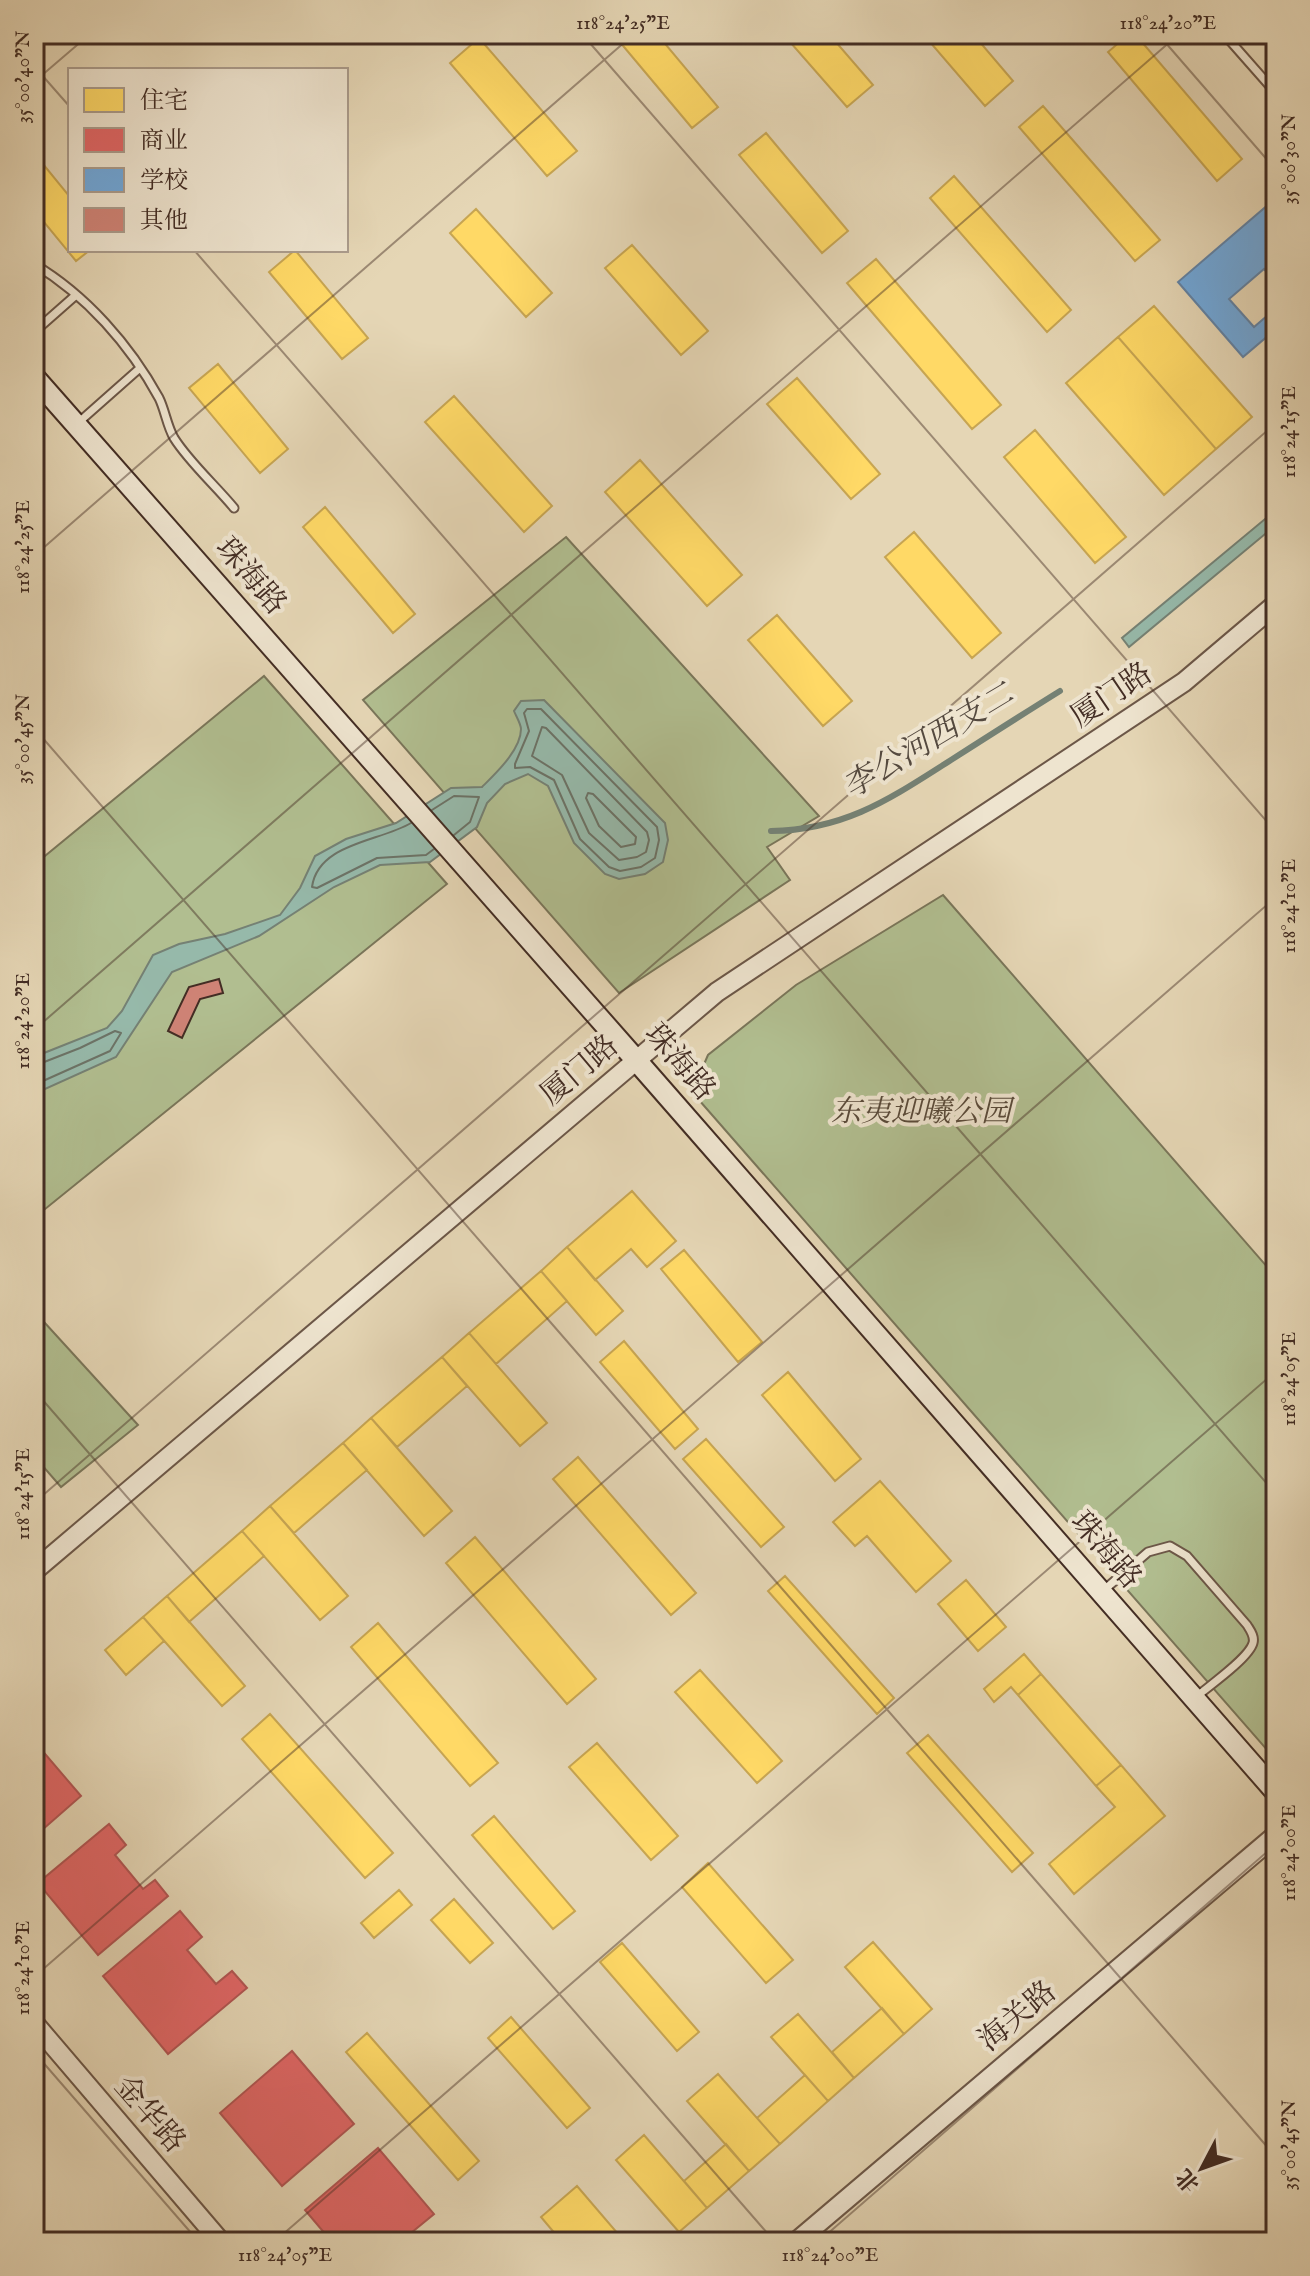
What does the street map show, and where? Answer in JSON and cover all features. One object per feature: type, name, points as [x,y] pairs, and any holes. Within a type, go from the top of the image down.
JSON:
[{"type":"main road","name":"珠海路","points":[[35,381],[456,855],[1276,1792]]},
{"type":"street","name":"厦门路","points":[[34,1571],[717,992],[1184,682],[1276,604]]},
{"type":"street","name":"海关路","points":[[796,2242],[1276,1835]]},
{"type":"street","name":"金华路","points":[[34,2023],[221,2242]]},
{"type":"lane","points":[[1224,34],[1276,93]]},
{"type":"lane","points":[[34,264],[76,295],[108,325],[160,400],[174,437],[234,508]]},
{"type":"lane","points":[[34,332],[76,295]]},
{"type":"lane","points":[[76,424],[140,368]]},
{"type":"lane","points":[[1101,1592],[1148,1552],[1159,1547],[1179,1549],[1207,1579],[1247,1625],[1253,1634],[1253,1643],[1247,1653],[1194,1698]]},
{"type":"green space","points":[[566,537],[819,816],[767,847],[790,880],[619,993],[363,700]]},
{"type":"green space","points":[[264,676],[447,884],[34,1218],[34,865]]},
{"type":"green space","name":"东夷迎曦公园","points":[[943,895],[1276,1277],[1276,1760],[692,1092],[708,1055],[796,985]]},
{"type":"green space","points":[[34,1311],[138,1425],[61,1487],[34,1456]]},
{"type":"water","points":[[1276,510],[1276,525],[1129,647],[1122,638]]},
{"type":"water","points":[[544,700],[665,823],[668,840],[663,862],[645,874],[619,879],[605,874],[574,843],[548,786],[528,774],[505,784],[487,803],[477,827],[430,862],[380,865],[334,887],[259,936],[172,972],[116,1057],[34,1094],[34,1060],[107,1028],[122,1011],[153,955],[179,944],[225,934],[280,915],[300,888],[315,856],[346,839],[396,823],[451,788],[482,787],[517,745],[521,729],[514,711],[521,701]]},
{"type":"building: 住宅","points":[[627,34],[657,34],[718,107],[692,128],[619,41]]},
{"type":"building: 住宅","points":[[783,34],[829,34],[873,85],[847,107]]},
{"type":"building: 住宅","points":[[923,34],[973,34],[1013,81],[985,106]]},
{"type":"building: 住宅","points":[[1129,34],[1135,34],[1242,159],[1217,181],[1108,52]]},
{"type":"building: 住宅","points":[[479,38],[577,151],[547,176],[450,63]]},
{"type":"building: 住宅","points":[[1043,106],[1160,240],[1135,261],[1019,127]]},
{"type":"building: 住宅","points":[[766,133],[848,231],[822,253],[739,155]]},
{"type":"building: 住宅","points":[[34,153],[68,195],[68,251],[34,210]]},
{"type":"building: 住宅","points":[[954,176],[1071,310],[1047,332],[930,198]]},
{"type":"building: 住宅","points":[[476,209],[552,293],[526,317],[450,233]]},
{"type":"building: 住宅","points":[[632,245],[708,331],[681,355],[605,268]]},
{"type":"building: 住宅","points":[[69,252],[87,252],[76,261]]},
{"type":"building: 住宅","points":[[297,252],[368,338],[342,359],[269,272]]},
{"type":"building: 住宅","points":[[876,259],[1001,405],[972,429],[847,283]]},
{"type":"building: 住宅","points":[[1154,306],[1252,417],[1216,449],[1118,337]]},
{"type":"building: 住宅","points":[[1118,337],[1216,449],[1164,495],[1066,383]]},
{"type":"building: 住宅","points":[[218,364],[288,449],[260,473],[189,388]]},
{"type":"building: 住宅","points":[[797,378],[880,474],[851,499],[767,404]]},
{"type":"building: 住宅","points":[[454,396],[552,506],[524,532],[425,422]]},
{"type":"building: 住宅","points":[[1035,430],[1126,537],[1095,563],[1004,457]]},
{"type":"building: 住宅","points":[[640,460],[742,575],[707,606],[605,492]]},
{"type":"building: 住宅","points":[[325,507],[415,614],[393,633],[303,527]]},
{"type":"building: 住宅","points":[[914,532],[1001,633],[972,658],[885,557]]},
{"type":"building: 住宅","points":[[777,615],[852,701],[823,726],[748,640]]},
{"type":"building: 住宅","points":[[632,1191],[676,1241],[647,1267],[631,1249],[595,1280],[567,1247]]},
{"type":"building: 住宅","points":[[567,1247],[623,1311],[596,1335],[541,1271]]},
{"type":"building: 住宅","points":[[684,1250],[762,1342],[738,1362],[661,1269]]},
{"type":"building: 住宅","points":[[541,1271],[567,1301],[496,1364],[469,1333]]},
{"type":"building: 住宅","points":[[469,1333],[547,1423],[520,1446],[442,1357]]},
{"type":"building: 住宅","points":[[624,1341],[698,1429],[675,1449],[600,1362]]},
{"type":"building: 住宅","points":[[442,1357],[467,1386],[397,1447],[371,1418]]},
{"type":"building: 住宅","points":[[788,1372],[861,1459],[835,1481],[762,1395]]},
{"type":"building: 住宅","points":[[371,1418],[452,1511],[424,1536],[343,1443]]},
{"type":"building: 住宅","points":[[706,1439],[784,1527],[761,1547],[683,1459]]},
{"type":"building: 住宅","points":[[343,1443],[367,1470],[294,1533],[270,1506]]},
{"type":"building: 住宅","points":[[578,1457],[696,1593],[671,1615],[553,1479]]},
{"type":"building: 住宅","points":[[880,1481],[951,1561],[916,1592],[867,1536],[855,1546],[833,1522]]},
{"type":"building: 住宅","points":[[270,1506],[348,1596],[320,1620],[242,1531]]},
{"type":"building: 住宅","points":[[242,1531],[264,1556],[189,1622],[167,1596]]},
{"type":"building: 住宅","points":[[475,1537],[596,1679],[567,1704],[446,1563]]},
{"type":"building: 住宅","points":[[785,1576],[894,1698],[877,1714],[768,1591]]},
{"type":"building: 住宅","points":[[966,1580],[1006,1627],[978,1651],[938,1604]]},
{"type":"building: 住宅","points":[[167,1596],[245,1686],[222,1706],[143,1617]]},
{"type":"building: 住宅","points":[[143,1617],[164,1641],[126,1675],[105,1650]]},
{"type":"building: 住宅","points":[[378,1623],[498,1763],[470,1786],[351,1647]]},
{"type":"building: 住宅","points":[[1024,1654],[1041,1674],[1018,1695],[1011,1687],[994,1702],[984,1689]]},
{"type":"building: 住宅","points":[[700,1670],[782,1761],[757,1783],[675,1692]]},
{"type":"building: 住宅","points":[[1041,1674],[1121,1765],[1096,1786],[1018,1695]]},
{"type":"building: 住宅","points":[[270,1714],[393,1853],[365,1878],[242,1739]]},
{"type":"building: 住宅","points":[[928,1735],[1033,1853],[1012,1872],[907,1753]]},
{"type":"building: 住宅","points":[[597,1743],[678,1836],[651,1860],[569,1767]]},
{"type":"building: 住宅","points":[[1121,1765],[1165,1816],[1074,1894],[1049,1864],[1115,1807],[1096,1786]]},
{"type":"building: 住宅","points":[[494,1816],[575,1911],[553,1929],[472,1835]]},
{"type":"building: 住宅","points":[[708,1863],[793,1960],[766,1983],[682,1887]]},
{"type":"building: 住宅","points":[[399,1890],[412,1905],[374,1938],[361,1923]]},
{"type":"building: 住宅","points":[[454,1899],[493,1943],[470,1963],[431,1920]]},
{"type":"building: 住宅","points":[[873,1942],[932,2009],[904,2034],[845,1967]]},
{"type":"building: 住宅","points":[[622,1943],[699,2032],[677,2051],[600,1962]]},
{"type":"building: 住宅","points":[[882,2008],[904,2034],[854,2078],[832,2052]]},
{"type":"building: 住宅","points":[[798,2014],[854,2078],[828,2101],[771,2037]]},
{"type":"building: 住宅","points":[[511,2017],[590,2108],[567,2128],[488,2038]]},
{"type":"building: 住宅","points":[[367,2033],[479,2161],[458,2180],[346,2052]]},
{"type":"building: 住宅","points":[[718,2074],[780,2144],[749,2171],[687,2101]]},
{"type":"building: 住宅","points":[[805,2075],[828,2101],[780,2144],[757,2118]]},
{"type":"building: 住宅","points":[[644,2135],[707,2208],[679,2232],[616,2160]]},
{"type":"building: 住宅","points":[[726,2144],[749,2171],[707,2208],[684,2181]]},
{"type":"building: 住宅","points":[[577,2186],[625,2242],[562,2242],[541,2217]]},
{"type":"building: 商业","points":[[34,1741],[81,1796],[34,1837]]},
{"type":"building: 商业","points":[[109,1824],[126,1845],[115,1855],[143,1889],[155,1880],[168,1896],[98,1955],[38,1883]]},
{"type":"building: 商业","points":[[180,1911],[202,1937],[187,1950],[216,1984],[232,1971],[247,1988],[168,2054],[103,1976]]},
{"type":"building: 商业","points":[[292,2051],[354,2124],[282,2186],[220,2113]]},
{"type":"building: 商业","points":[[378,2148],[434,2214],[400,2242],[332,2242],[305,2210]]},
{"type":"building: 学校","points":[[1276,198],[1276,283],[1264,269],[1229,299],[1254,327],[1276,308],[1276,329],[1243,357],[1178,282]]},
{"type":"building: 其他","points":[[219,979],[223,993],[200,999],[182,1038],[168,1031],[189,987]]},
{"type":"waterway","name":"李公河西支二","points":[[771,831],[822,825],[867,809],[908,787],[1060,691]]}]
